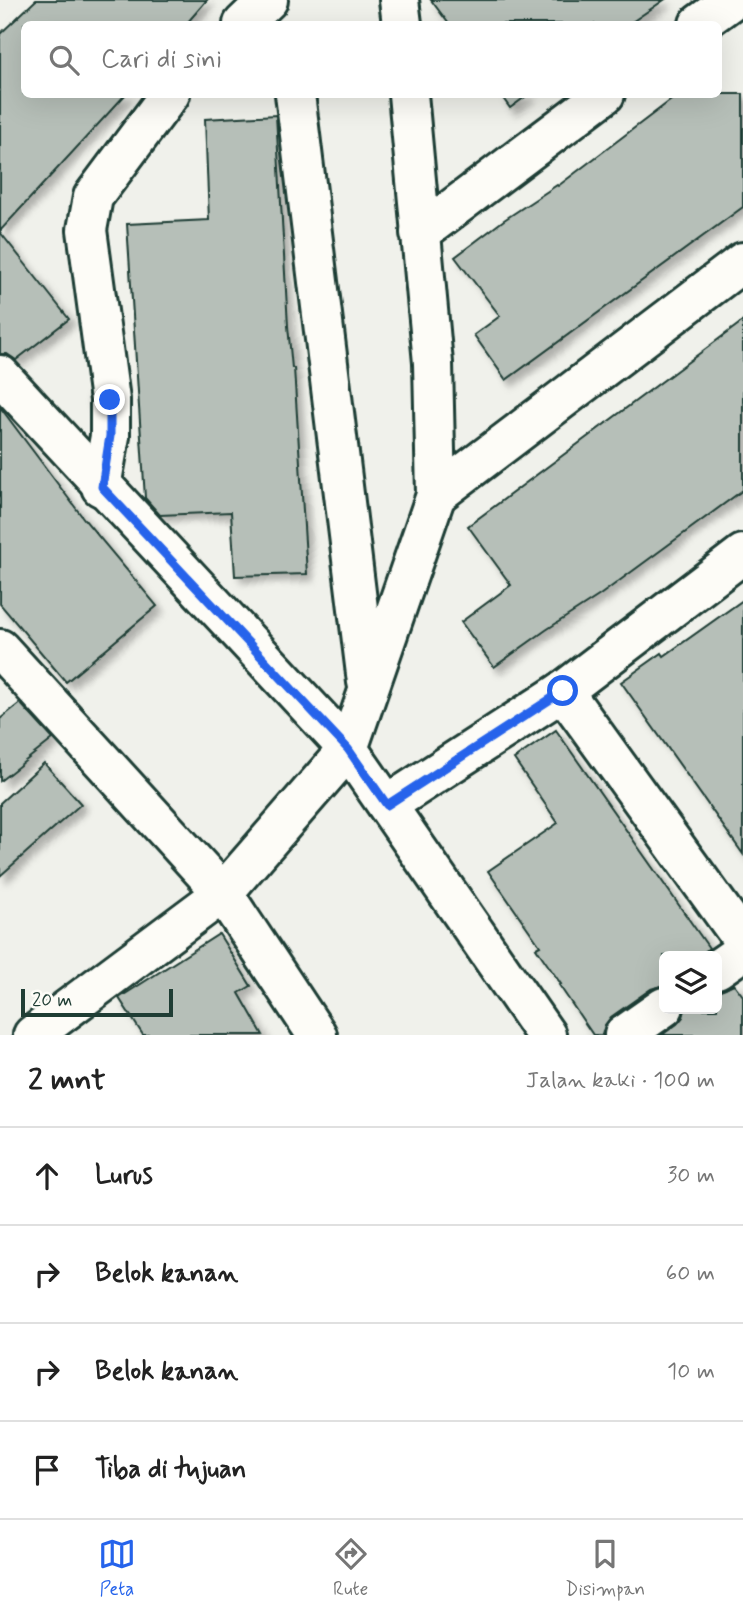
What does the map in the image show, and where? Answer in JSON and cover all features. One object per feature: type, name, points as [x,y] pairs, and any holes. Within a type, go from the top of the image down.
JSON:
[{"type":"street","points":[[246,21],[268,0]]},
{"type":"street","points":[[283,0],[286,21]]},
{"type":"street","points":[[400,0],[402,21]]},
{"type":"street","points":[[703,21],[732,0]]},
{"type":"street","points":[[102,487],[110,436],[110,400],[86,230],[93,197],[167,98]]},
{"type":"street","points":[[295,98],[368,691]]},
{"type":"street","points":[[33,1035],[223,893],[348,749],[436,495],[433,363],[408,98]]},
{"type":"street","points":[[419,233],[600,98]]},
{"type":"street","points":[[436,495],[743,262]]},
{"type":"street","points":[[0,375],[348,749],[546,1035]]},
{"type":"street","points":[[387,805],[563,691],[741,559]]},
{"type":"street","points":[[0,649],[223,893],[317,1035]]},
{"type":"street","points":[[563,691],[743,940]]},
{"type":"street","points":[[722,966],[743,951]]},
{"type":"street","points":[[624,1035],[659,1010]]},
{"type":"building","points":[[36,0],[207,0],[189,21],[21,21],[21,98],[122,98],[0,231],[0,34]]},
{"type":"building","points":[[431,0],[664,0],[633,21],[447,21]]},
{"type":"building","points":[[722,94],[743,94],[743,207],[506,380],[474,335],[500,316],[455,257],[504,220],[558,186],[674,98],[722,98]]},
{"type":"building","points":[[503,98],[524,98],[510,108]]},
{"type":"building","points":[[276,115],[288,326],[294,368],[307,574],[235,576],[231,512],[160,515],[145,498],[127,224],[209,220],[205,119]]},
{"type":"building","points":[[0,232],[69,319],[16,360],[7,354],[0,354]]},
{"type":"building","points":[[743,321],[743,490],[600,595],[494,667],[461,622],[511,585],[468,526]]},
{"type":"building","points":[[0,407],[84,519],[157,606],[66,682],[0,604]]},
{"type":"building","points":[[743,600],[743,854],[621,682],[662,653],[664,656]]},
{"type":"building","points":[[20,703],[53,739],[0,781],[0,719]]},
{"type":"building","points":[[556,730],[709,948],[706,951],[659,951],[659,987],[651,989],[611,1017],[602,1035],[593,1035],[536,948],[540,946],[488,871],[558,823],[514,759]]},
{"type":"building","points":[[44,763],[81,804],[0,876],[0,803]]},
{"type":"building","points":[[219,934],[251,986],[239,993],[263,1035],[143,1035],[119,998]]},
{"type":"building","points":[[734,984],[743,996],[743,1035],[662,1035],[677,1024],[684,1014],[722,1014],[722,989]]},
{"type":"route","points":[[110,400],[110,436],[102,487],[348,749],[387,805],[563,691]]}]
